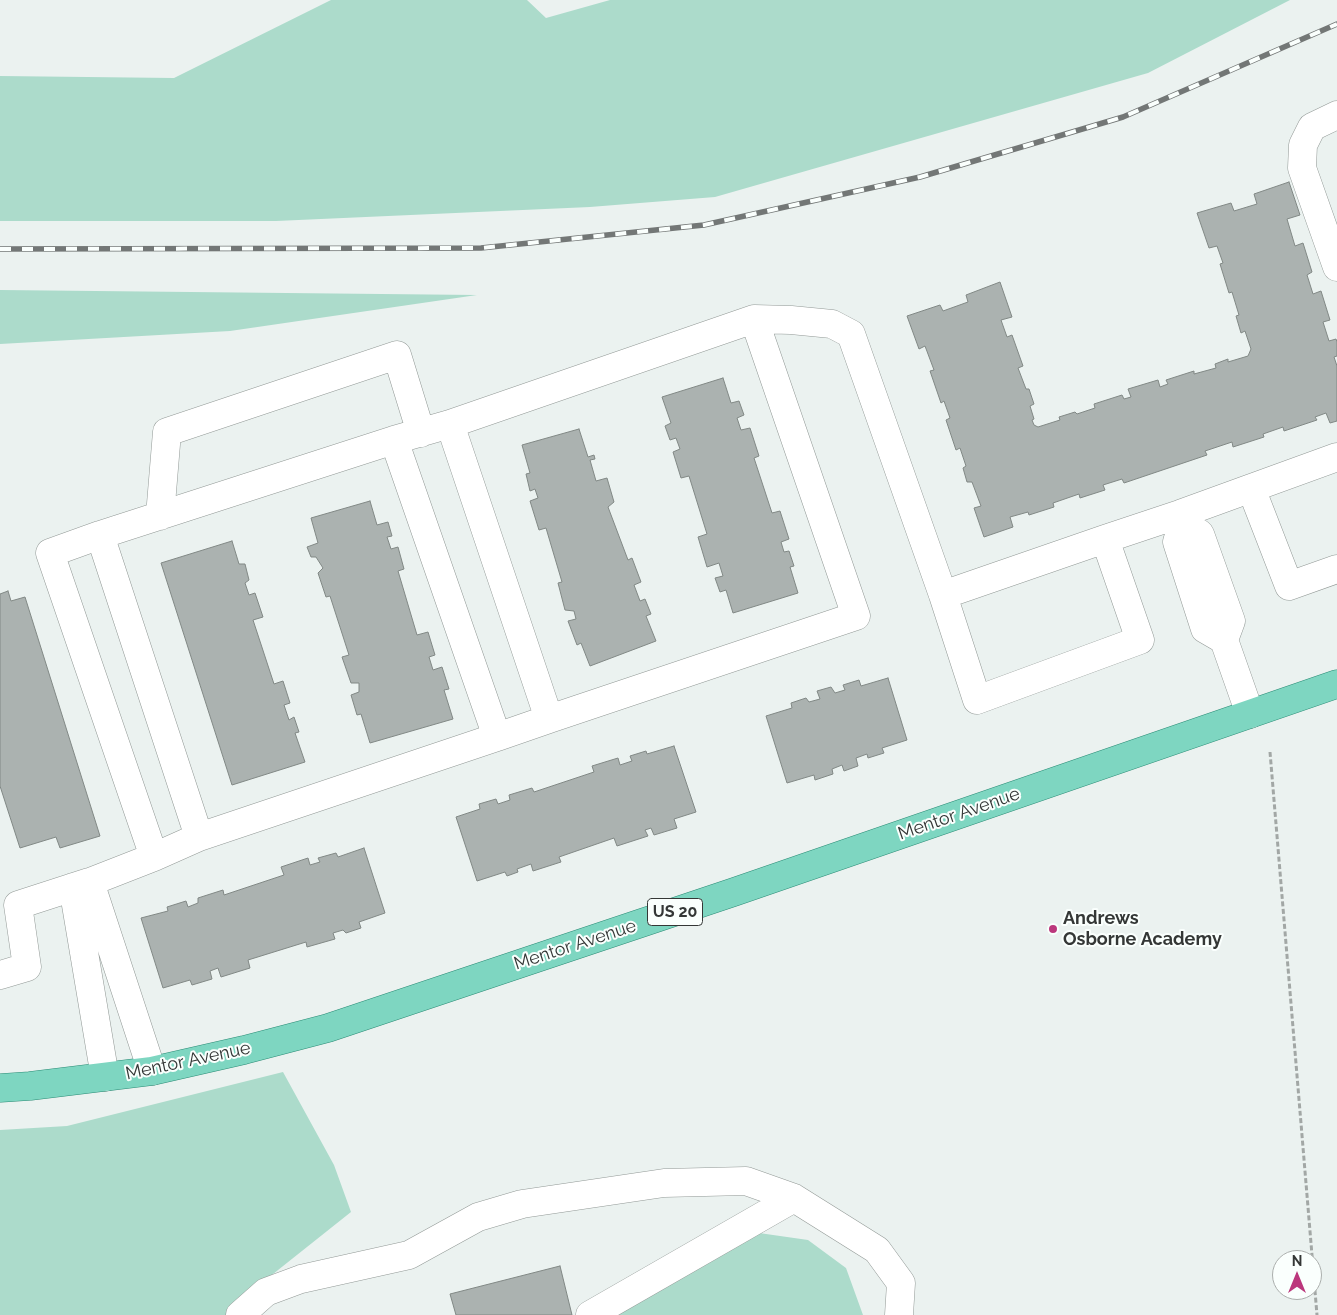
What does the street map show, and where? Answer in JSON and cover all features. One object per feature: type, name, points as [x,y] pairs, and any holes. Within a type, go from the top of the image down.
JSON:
[{"type":"main road","name":"Mentor Avenue","points":[[0,1088],[152,1071],[328,1028],[752,886],[1337,684]]},
{"type":"street","points":[[1337,115],[1312,128],[1303,145],[1302,168],[1337,267]]},
{"type":"street","points":[[0,975],[27,967],[9,908],[82,885],[154,858],[199,837],[856,616],[754,319]]},
{"type":"street","points":[[154,858],[50,553],[100,535],[394,440],[450,424],[754,319],[832,324],[851,334],[943,595],[977,700],[1140,640],[1105,539]]},
{"type":"street","points":[[160,516],[167,432],[396,355],[421,432]]},
{"type":"street","points":[[450,424],[549,720]]},
{"type":"street","points":[[394,440],[497,737]]},
{"type":"street","points":[[943,595],[1105,539],[1181,518],[1251,488],[1337,458]]},
{"type":"street","points":[[1251,488],[1289,586],[1337,570]]},
{"type":"street","points":[[1181,518],[1200,534],[1230,621],[1224,640],[1250,714]]},
{"type":"street","points":[[100,535],[199,837]]},
{"type":"street","points":[[82,885],[152,1071]]},
{"type":"street","points":[[82,885],[105,1077]]},
{"type":"street","points":[[240,1315],[266,1292],[301,1279],[409,1255],[478,1217],[522,1204],[664,1183],[746,1181],[794,1198],[877,1250],[900,1283],[899,1315]]},
{"type":"street","points":[[590,1315],[794,1198]]},
{"type":"path","points":[[1270,752],[1317,1315]]},
{"type":"green space","points":[[331,0],[527,0],[546,18],[610,0],[1290,0],[1148,73],[715,197],[590,207],[276,221],[0,221],[0,76],[174,78]]},
{"type":"green space","points":[[0,290],[477,295],[230,331],[0,344]]},
{"type":"green space","points":[[283,1072],[334,1165],[351,1212],[268,1278],[233,1315],[0,1315],[0,1130],[67,1126]]},
{"type":"green space","points":[[752,1232],[808,1240],[846,1268],[863,1315],[604,1315]]},
{"type":"building","points":[[1289,182],[1300,215],[1287,219],[1295,246],[1303,243],[1312,272],[1307,275],[1313,294],[1321,291],[1330,320],[1323,322],[1329,341],[1336,339],[1337,342],[1337,356],[1334,357],[1337,366],[1337,421],[1330,423],[1326,413],[1315,417],[1317,420],[1284,431],[1283,427],[1263,434],[1264,437],[1233,447],[1232,442],[1205,451],[1207,455],[1124,483],[1122,479],[1103,485],[1105,490],[1080,498],[1079,494],[1053,503],[1054,507],[1029,515],[1028,512],[1010,517],[1013,527],[984,537],[974,508],[981,506],[972,482],[967,482],[963,468],[966,466],[960,448],[956,450],[946,420],[950,418],[944,401],[941,403],[930,371],[934,370],[925,346],[919,349],[907,316],[940,305],[943,311],[968,302],[966,295],[1000,282],[1012,317],[1001,320],[1007,337],[1012,335],[1023,366],[1018,368],[1026,389],[1029,389],[1034,404],[1030,406],[1034,419],[1032,420],[1034,425],[1038,427],[1060,420],[1059,417],[1095,408],[1094,404],[1122,395],[1124,399],[1131,397],[1128,389],[1158,380],[1160,387],[1168,384],[1166,380],[1194,371],[1194,374],[1216,368],[1215,364],[1228,359],[1228,362],[1248,356],[1251,349],[1245,331],[1241,333],[1236,316],[1239,315],[1232,292],[1229,293],[1220,264],[1223,263],[1217,246],[1209,248],[1197,213],[1231,203],[1234,211],[1257,204],[1254,194]]},
{"type":"building","points":[[723,378],[731,403],[739,401],[744,415],[737,418],[741,430],[750,428],[759,456],[754,458],[772,513],[780,511],[789,539],[781,542],[784,552],[789,551],[794,566],[790,567],[798,593],[733,613],[726,590],[720,592],[715,578],[723,576],[719,563],[707,567],[698,537],[707,534],[689,476],[681,478],[673,452],[680,449],[676,438],[670,440],[665,426],[671,423],[662,397]]},
{"type":"building","points":[[579,429],[588,457],[594,455],[595,459],[590,460],[596,481],[607,478],[614,502],[608,507],[628,560],[632,558],[641,582],[634,585],[640,601],[645,599],[651,614],[646,616],[656,641],[590,666],[581,643],[577,645],[568,621],[576,619],[574,611],[565,610],[558,583],[562,582],[546,528],[539,530],[530,501],[538,498],[535,489],[530,491],[526,474],[530,473],[522,445]]},
{"type":"building","points":[[370,501],[377,525],[388,522],[392,536],[387,537],[391,549],[398,547],[404,569],[398,571],[417,635],[428,632],[435,655],[429,657],[433,670],[442,667],[449,689],[444,690],[453,719],[370,743],[361,714],[357,715],[351,695],[359,692],[359,683],[351,683],[342,657],[349,655],[330,596],[326,597],[318,573],[323,568],[316,557],[311,557],[307,547],[318,543],[311,518]]},
{"type":"building","points":[[232,541],[239,564],[245,564],[249,580],[245,583],[249,595],[255,593],[263,617],[253,620],[274,684],[283,681],[290,703],[284,705],[289,720],[294,717],[299,732],[295,733],[305,762],[232,785],[161,563]]},
{"type":"building","points":[[8,591],[11,601],[25,597],[100,836],[60,848],[56,837],[20,848],[0,786],[0,594]]},
{"type":"building","points":[[888,678],[907,740],[882,748],[884,753],[868,758],[867,754],[856,758],[858,766],[844,771],[842,765],[832,769],[833,774],[815,780],[814,775],[787,783],[766,716],[792,708],[791,703],[806,698],[809,702],[820,699],[817,691],[831,687],[835,693],[845,690],[843,685],[859,680],[861,686]]},
{"type":"building","points":[[674,746],[696,812],[674,819],[677,828],[654,835],[651,828],[645,830],[648,836],[617,846],[614,838],[559,857],[561,862],[533,871],[531,864],[517,869],[518,872],[507,876],[505,872],[477,881],[456,817],[480,809],[479,804],[496,799],[498,804],[510,800],[509,795],[532,788],[534,792],[594,772],[592,766],[618,758],[620,765],[632,761],[630,756],[646,751],[647,754]]},
{"type":"building","points":[[364,848],[385,913],[359,922],[361,928],[346,933],[343,930],[333,933],[335,939],[307,947],[306,942],[248,960],[250,968],[221,977],[218,968],[210,971],[212,979],[192,985],[190,980],[163,988],[141,918],[168,911],[167,907],[186,901],[188,907],[198,903],[198,898],[223,890],[224,895],[284,875],[281,867],[308,858],[310,865],[320,862],[318,858],[336,853],[338,857]]},
{"type":"building","points":[[560,1266],[572,1315],[456,1315],[450,1294]]},
{"type":"railway","points":[[0,249],[481,248],[704,225],[920,177],[1123,117],[1337,24]]},
{"type":"place","name":"Andrews Osborne Academy","points":[[1053,929]]}]
